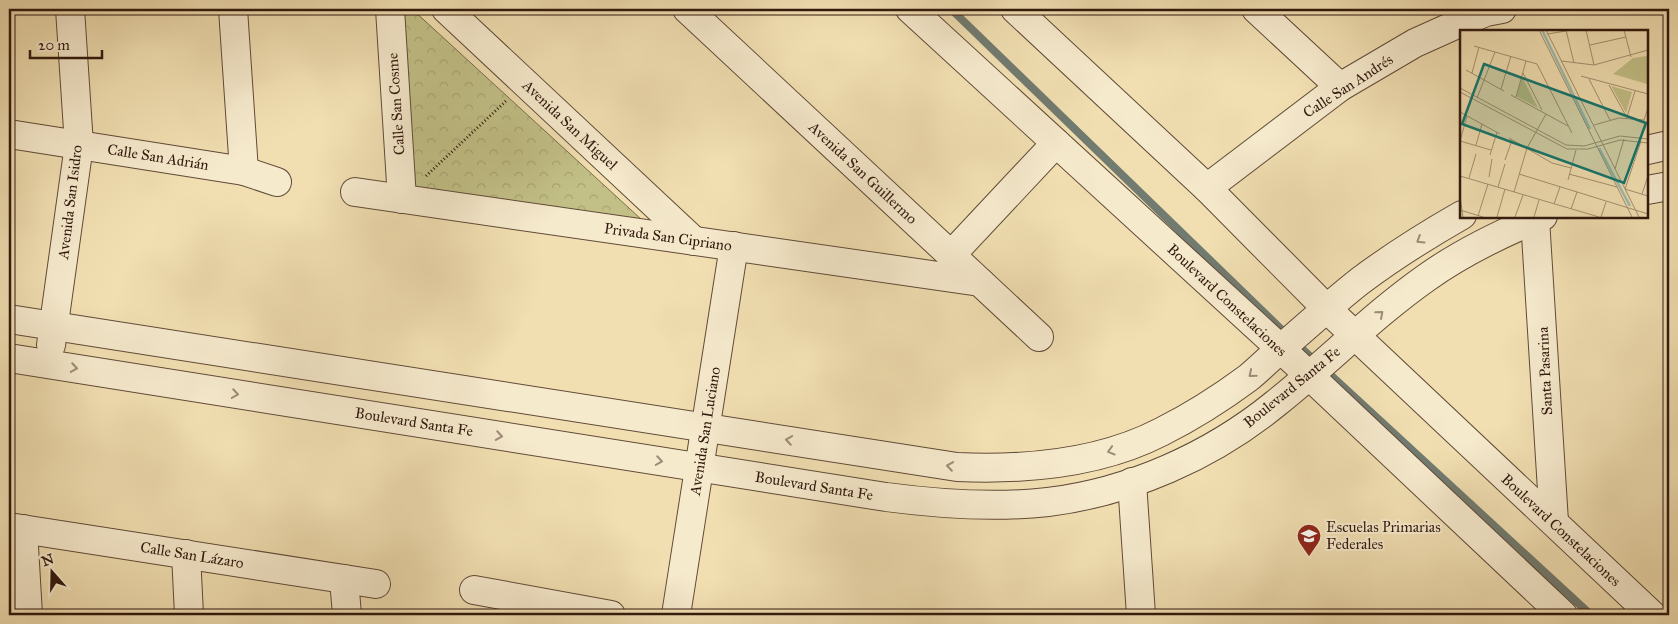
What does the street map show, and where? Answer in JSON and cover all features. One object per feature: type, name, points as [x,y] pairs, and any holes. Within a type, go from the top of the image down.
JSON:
[{"type":"street","name":"Avenida San Isidro","points":[[48,364],[79,145],[70,9]]},
{"type":"street","points":[[233,9],[244,171]]},
{"type":"street","name":"Calle San Cosme","points":[[390,9],[402,199]]},
{"type":"street","name":"Avenida San Miguel","points":[[446,9],[694,241]]},
{"type":"street","name":"Avenida San Guillermo","points":[[687,9],[1039,337]]},
{"type":"street","name":"Boulevard Constelaciones","points":[[910,9],[1056,143],[1315,372],[1563,615]]},
{"type":"street","name":"Boulevard Constelaciones","points":[[1015,9],[1207,188],[1320,315],[1554,522],[1652,615]]},
{"type":"street","points":[[1256,9],[1340,87]]},
{"type":"street","name":"Calle San Andrés","points":[[1207,188],[1340,87],[1415,43],[1489,10]]},
{"type":"street","name":"Calle San Adrián","points":[[9,134],[244,171],[277,182]]},
{"type":"street","points":[[951,255],[1056,143]]},
{"type":"street","points":[[1648,150],[1669,145]]},
{"type":"street","points":[[1648,190],[1669,186]]},
{"type":"street","name":"Privada San Cipriano","points":[[355,192],[980,282]]},
{"type":"street","points":[[9,320],[957,467],[987,468],[1047,464],[1103,454],[1132,445],[1160,433],[1219,398],[1249,377],[1361,281],[1410,246],[1460,216]]},
{"type":"street","name":"Boulevard Santa Fe","points":[[9,358],[914,501],[985,504],[1048,502],[1132,482],[1174,466],[1236,432],[1274,406],[1407,292],[1450,262],[1482,244],[1539,218]]},
{"type":"street","name":"Santa Pasarina","points":[[1539,218],[1554,522]]},
{"type":"street","name":"Avenida San Luciano","points":[[676,615],[734,246]]},
{"type":"street","points":[[1132,482],[1141,615]]},
{"type":"street","points":[[16,528],[28,615]]},
{"type":"street","name":"Calle San Lázaro","points":[[16,528],[376,584]]},
{"type":"street","points":[[186,554],[189,615]]},
{"type":"street","points":[[344,579],[347,615]]},
{"type":"street","points":[[474,590],[512,606],[611,615]]},
{"type":"path","points":[[402,199],[525,83]]},
{"type":"green space","points":[[389,9],[412,9],[642,220],[399,186]]},
{"type":"waterway","points":[[951,9],[1316,362]]},
{"type":"waterway","points":[[1325,370],[1591,615]]},
{"type":"place","name":"Escuelas Primarias Federales","points":[[1309,557]]}]
